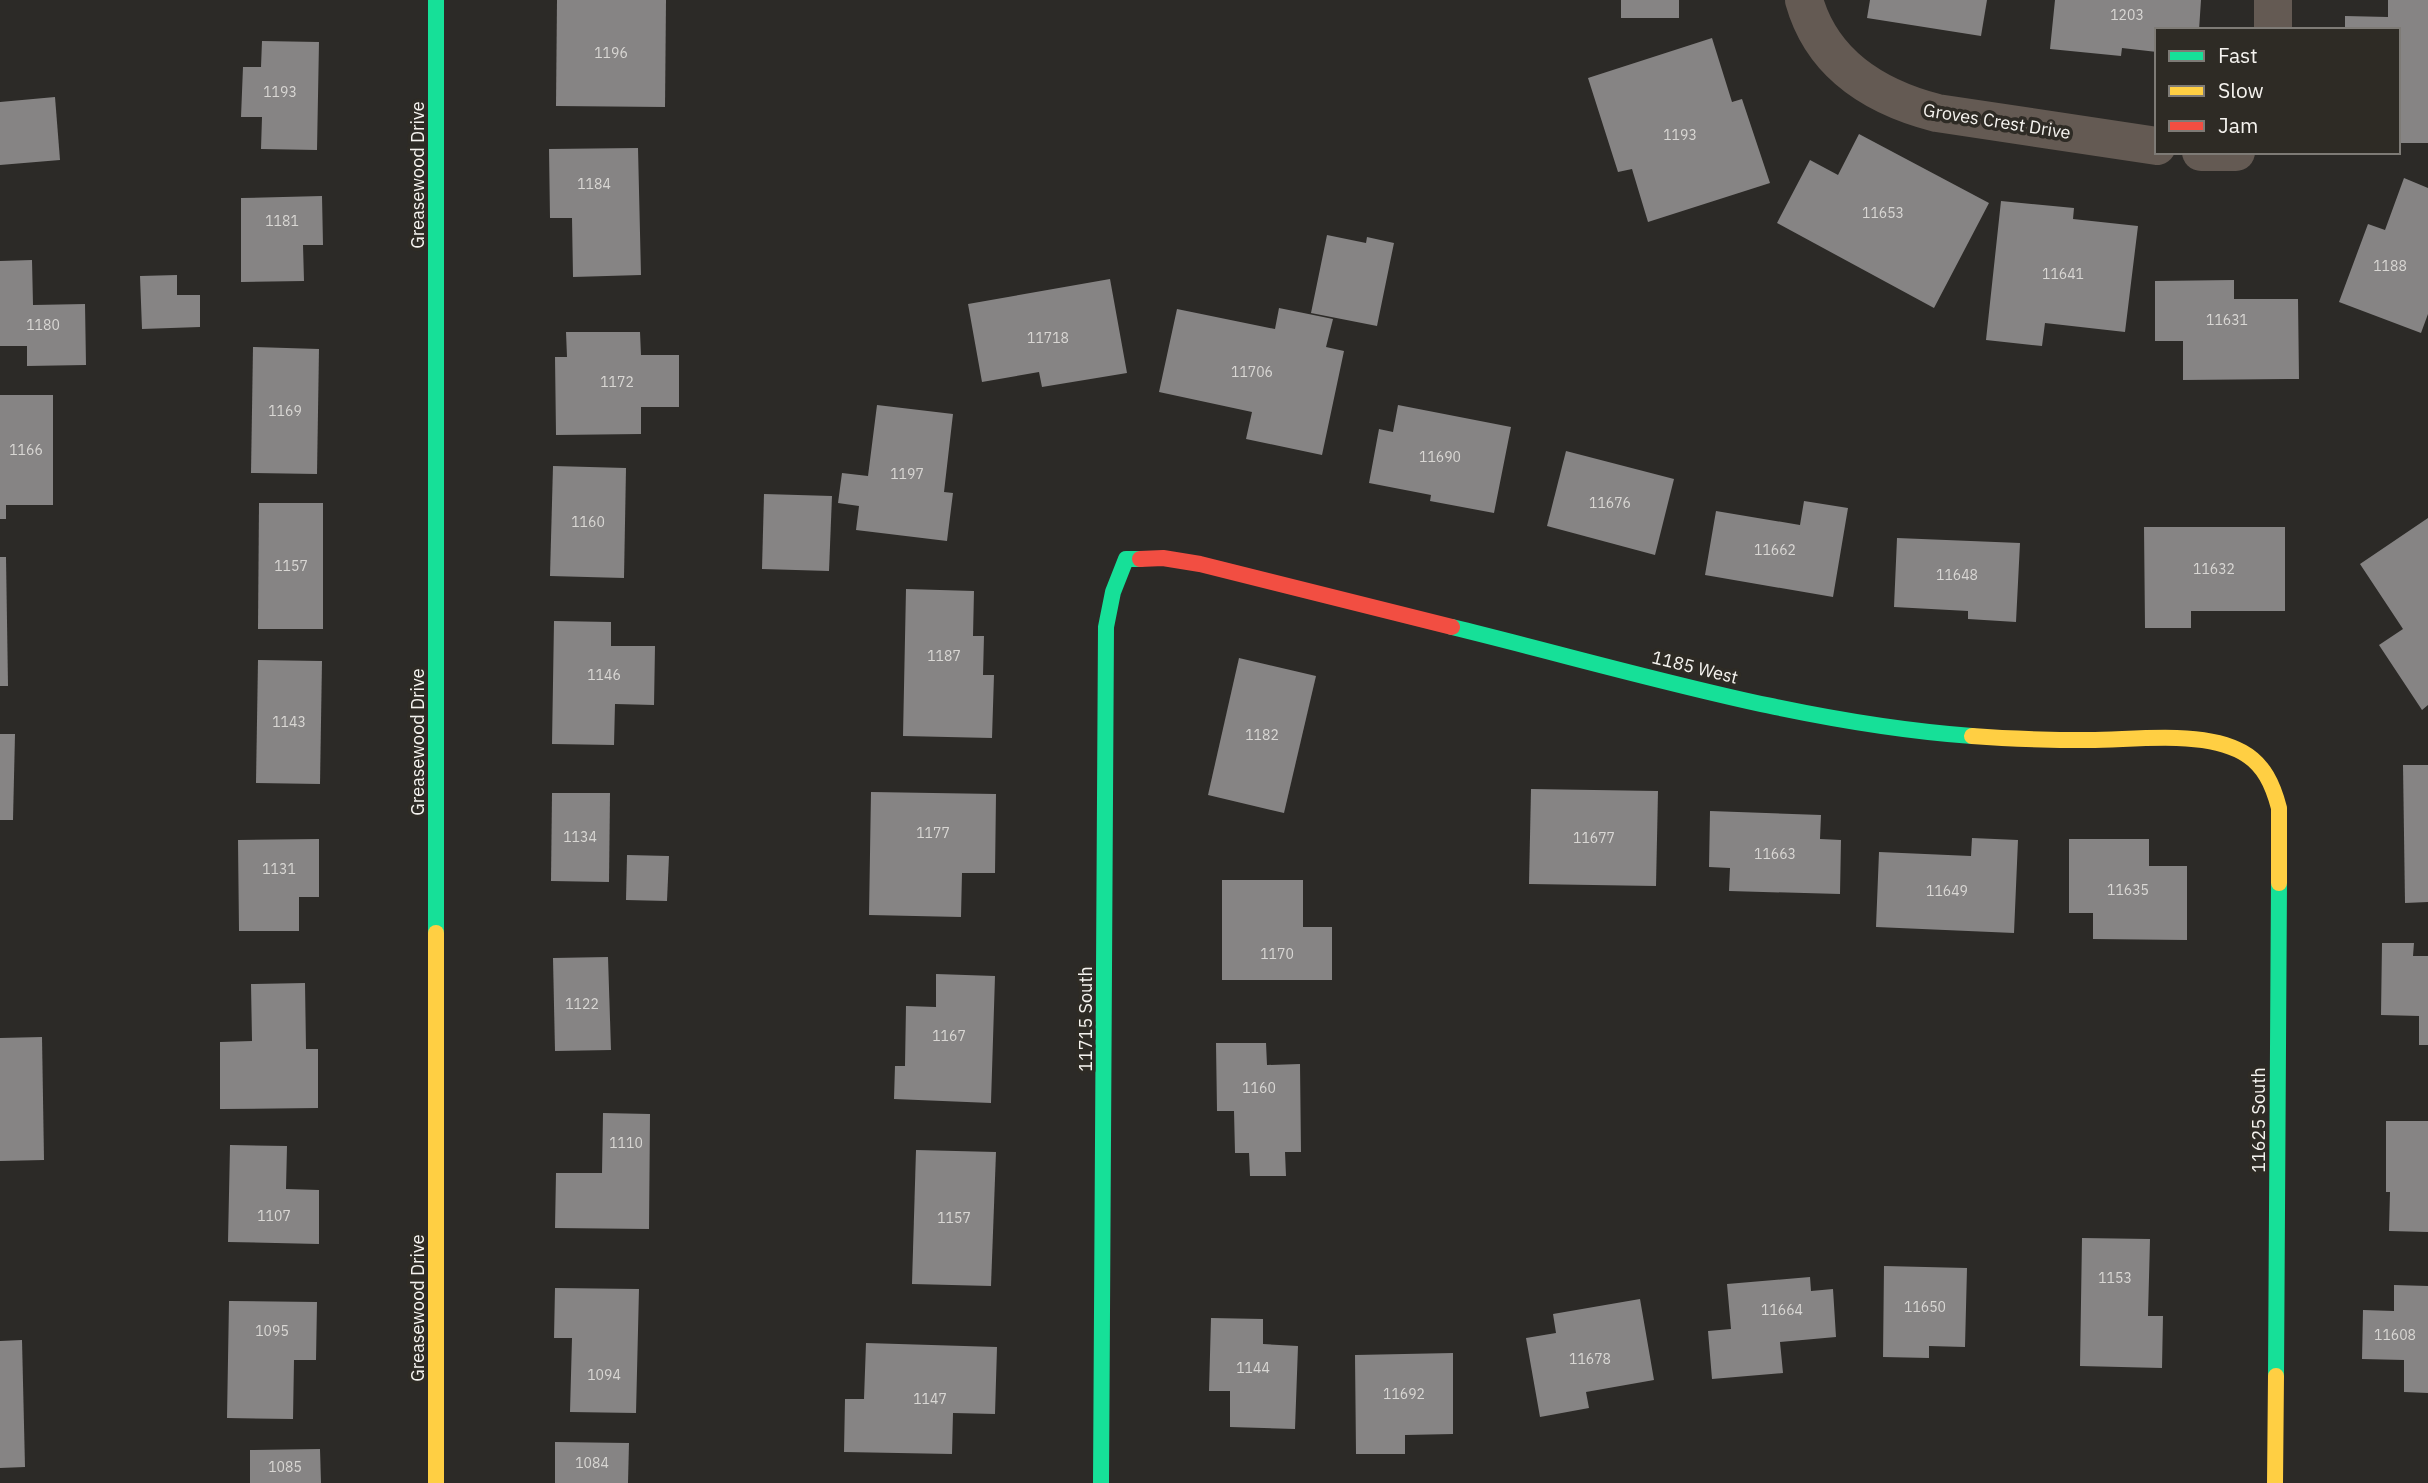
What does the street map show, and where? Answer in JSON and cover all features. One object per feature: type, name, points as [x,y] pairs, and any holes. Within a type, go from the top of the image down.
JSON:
[{"type":"street","name":"Greasewood Drive","points":[[436,0],[436,1483]]},
{"type":"street","name":"Groves Crest Drive","points":[[1804,0],[1820,37],[1834,57],[1860,79],[1907,105],[1937,113],[2155,146]]},
{"type":"street","points":[[2273,0],[2273,28]]},
{"type":"street","name":"1185 West","points":[[1126,559],[1163,558],[1200,564],[1783,709],[1864,725],[1944,735],[2023,739],[2202,740],[2233,747],[2259,763]]},
{"type":"street","name":"11715 South","points":[[1101,1483],[1106,627],[1113,592],[1126,559]]},
{"type":"street","name":"11625 South","points":[[2259,763],[2273,783],[2279,808],[2275,1483]]},
{"type":"building","points":[[557,0],[666,0],[665,107],[556,106]]},
{"type":"building","points":[[1621,0],[1679,0],[1679,18],[1621,18]]},
{"type":"building","points":[[1870,0],[1987,0],[1981,36],[1867,18]]},
{"type":"building","points":[[2055,0],[2201,0],[2199,28],[2155,28],[2155,52],[2122,48],[2121,56],[2050,49]]},
{"type":"building","points":[[2388,0],[2428,0],[2428,143],[2400,143],[2400,28],[2345,28],[2345,16],[2388,17]]},
{"type":"building","points":[[1712,38],[1732,102],[1742,99],[1770,183],[1648,222],[1632,169],[1618,172],[1588,78]]},
{"type":"building","points":[[262,41],[319,42],[317,150],[261,149],[262,117],[241,117],[243,67],[261,67]]},
{"type":"building","points":[[55,97],[60,160],[0,165],[0,102]]},
{"type":"building","points":[[1859,134],[1989,203],[1934,308],[1777,223],[1810,160],[1838,175]]},
{"type":"building","points":[[638,148],[641,275],[573,277],[572,218],[550,218],[549,149]]},
{"type":"building","points":[[2404,178],[2428,188],[2428,314],[2421,333],[2339,302],[2368,224],[2385,230]]},
{"type":"building","points":[[322,196],[323,245],[303,245],[304,281],[241,282],[241,198]]},
{"type":"building","points":[[2001,201],[2074,208],[2073,219],[2138,226],[2125,332],[2045,323],[2042,346],[1986,340]]},
{"type":"building","points":[[1327,235],[1366,243],[1367,237],[1394,243],[1377,326],[1311,313]]},
{"type":"building","points":[[32,260],[33,305],[85,304],[86,365],[27,366],[27,346],[0,346],[0,261]]},
{"type":"building","points":[[177,275],[177,295],[200,295],[200,327],[142,329],[140,276]]},
{"type":"building","points":[[1110,279],[1127,373],[1042,387],[1039,372],[982,382],[968,304]]},
{"type":"building","points":[[2234,280],[2234,299],[2298,299],[2299,379],[2183,380],[2183,341],[2155,341],[2155,281]]},
{"type":"building","points":[[1279,308],[1333,319],[1326,347],[1344,351],[1322,455],[1246,439],[1252,412],[1159,392],[1177,309],[1275,329]]},
{"type":"building","points":[[566,332],[640,332],[641,355],[679,355],[679,407],[641,407],[641,434],[556,435],[555,357],[567,357]]},
{"type":"building","points":[[253,347],[319,349],[317,474],[251,473]]},
{"type":"building","points":[[0,395],[53,395],[53,505],[6,505],[6,519],[0,519]]},
{"type":"building","points":[[877,405],[953,414],[944,492],[953,493],[947,541],[856,530],[859,506],[838,503],[842,473],[868,476]]},
{"type":"building","points":[[1398,405],[1511,427],[1494,513],[1430,501],[1431,495],[1369,483],[1379,429],[1393,432]]},
{"type":"building","points":[[1566,451],[1674,479],[1655,555],[1547,526]]},
{"type":"building","points":[[553,466],[626,468],[624,578],[550,576]]},
{"type":"building","points":[[764,494],[832,496],[829,571],[762,569]]},
{"type":"building","points":[[1804,501],[1848,508],[1833,597],[1705,575],[1716,511],[1800,525]]},
{"type":"building","points":[[259,503],[323,503],[323,629],[258,629]]},
{"type":"building","points":[[2428,518],[2428,705],[2422,710],[2379,645],[2403,629],[2360,564]]},
{"type":"building","points":[[2144,527],[2285,527],[2285,611],[2191,611],[2191,628],[2145,628]]},
{"type":"building","points":[[1897,538],[2020,543],[2016,622],[1968,619],[1968,611],[1894,607]]},
{"type":"building","points":[[0,557],[6,557],[8,686],[0,686]]},
{"type":"building","points":[[906,589],[974,591],[973,636],[984,636],[983,675],[994,675],[992,738],[903,736]]},
{"type":"building","points":[[554,621],[611,622],[611,646],[655,646],[654,705],[615,704],[614,745],[552,744]]},
{"type":"building","points":[[1239,658],[1316,676],[1284,813],[1208,795]]},
{"type":"building","points":[[258,660],[322,661],[320,784],[256,783]]},
{"type":"building","points":[[0,734],[15,734],[13,820],[0,820]]},
{"type":"building","points":[[2403,765],[2428,765],[2428,902],[2405,903]]},
{"type":"building","points":[[1531,789],[1658,791],[1656,886],[1529,884]]},
{"type":"building","points":[[871,792],[996,794],[995,873],[962,873],[961,917],[869,915]]},
{"type":"building","points":[[552,793],[610,793],[609,882],[551,881]]},
{"type":"building","points":[[1710,811],[1821,815],[1820,839],[1841,840],[1840,894],[1729,891],[1730,868],[1709,867]]},
{"type":"building","points":[[1972,838],[2018,840],[2014,933],[1876,927],[1879,852],[1971,856]]},
{"type":"building","points":[[319,839],[319,897],[299,897],[299,931],[239,931],[238,840]]},
{"type":"building","points":[[2069,839],[2149,839],[2149,866],[2187,866],[2187,940],[2093,939],[2093,913],[2069,913]]},
{"type":"building","points":[[627,855],[669,856],[667,901],[626,900]]},
{"type":"building","points":[[1222,880],[1303,880],[1303,927],[1332,927],[1332,980],[1222,980]]},
{"type":"building","points":[[2382,943],[2414,943],[2413,956],[2428,956],[2428,1045],[2419,1045],[2419,1016],[2381,1015]]},
{"type":"building","points":[[608,957],[611,1050],[555,1051],[553,958]]},
{"type":"building","points":[[936,974],[995,976],[991,1103],[894,1099],[895,1066],[905,1066],[906,1006],[936,1007]]},
{"type":"building","points":[[305,983],[306,1049],[318,1049],[318,1108],[220,1109],[220,1042],[252,1041],[251,984]]},
{"type":"building","points":[[42,1037],[44,1160],[0,1161],[0,1038]]},
{"type":"building","points":[[1216,1043],[1266,1043],[1267,1065],[1300,1064],[1301,1152],[1285,1152],[1286,1176],[1250,1176],[1249,1153],[1235,1153],[1234,1111],[1217,1111]]},
{"type":"building","points":[[603,1113],[650,1114],[649,1229],[555,1228],[556,1173],[602,1173]]},
{"type":"building","points":[[2386,1121],[2428,1121],[2428,1232],[2389,1231]]},
{"type":"building","points":[[230,1145],[287,1146],[286,1189],[319,1190],[319,1244],[228,1242]]},
{"type":"building","points":[[916,1150],[996,1152],[991,1286],[912,1284]]},
{"type":"building","points":[[2082,1238],[2150,1239],[2148,1316],[2163,1316],[2162,1368],[2080,1366]]},
{"type":"building","points":[[1884,1266],[1967,1268],[1965,1347],[1929,1346],[1929,1358],[1883,1357]]},
{"type":"building","points":[[1810,1277],[1811,1291],[1833,1289],[1836,1337],[1780,1342],[1783,1373],[1712,1379],[1708,1331],[1731,1329],[1727,1284]]},
{"type":"building","points":[[2394,1285],[2428,1286],[2428,1393],[2404,1392],[2404,1360],[2362,1359],[2363,1310],[2394,1311]]},
{"type":"building","points":[[555,1288],[639,1289],[636,1413],[570,1412],[572,1338],[554,1338]]},
{"type":"building","points":[[1640,1299],[1654,1380],[1586,1392],[1589,1408],[1540,1417],[1526,1338],[1556,1333],[1553,1314]]},
{"type":"building","points":[[229,1301],[317,1302],[316,1360],[294,1360],[293,1419],[227,1418]]},
{"type":"building","points":[[1211,1318],[1263,1319],[1263,1344],[1298,1346],[1295,1429],[1230,1427],[1230,1391],[1209,1391]]},
{"type":"building","points":[[22,1340],[25,1467],[0,1468],[0,1341]]},
{"type":"building","points":[[866,1343],[997,1347],[995,1414],[953,1413],[952,1454],[844,1452],[845,1399],[864,1399]]},
{"type":"building","points":[[1453,1353],[1453,1434],[1405,1435],[1405,1454],[1356,1454],[1355,1355]]},
{"type":"building","points":[[555,1442],[629,1443],[628,1483],[555,1483]]},
{"type":"building","points":[[320,1449],[321,1483],[250,1483],[250,1450]]},
{"type":"traffic: fast","points":[[436,0],[436,933]]},
{"type":"traffic: fast","points":[[1101,1483],[1106,627],[1113,592],[1126,559],[1140,559]]},
{"type":"traffic: fast","points":[[1452,627],[1645,677],[1775,707],[1906,729],[1972,736]]},
{"type":"traffic: fast","points":[[2276,1376],[2279,883]]},
{"type":"traffic: slow","points":[[1972,736],[2060,740],[2188,739],[2226,745],[2242,752],[2262,769],[2274,791],[2279,808],[2279,883]]},
{"type":"traffic: slow","points":[[436,933],[436,1483]]},
{"type":"traffic: slow","points":[[2275,1483],[2276,1376]]},
{"type":"traffic: jam","points":[[1140,559],[1163,558],[1200,564],[1452,627]]}]
